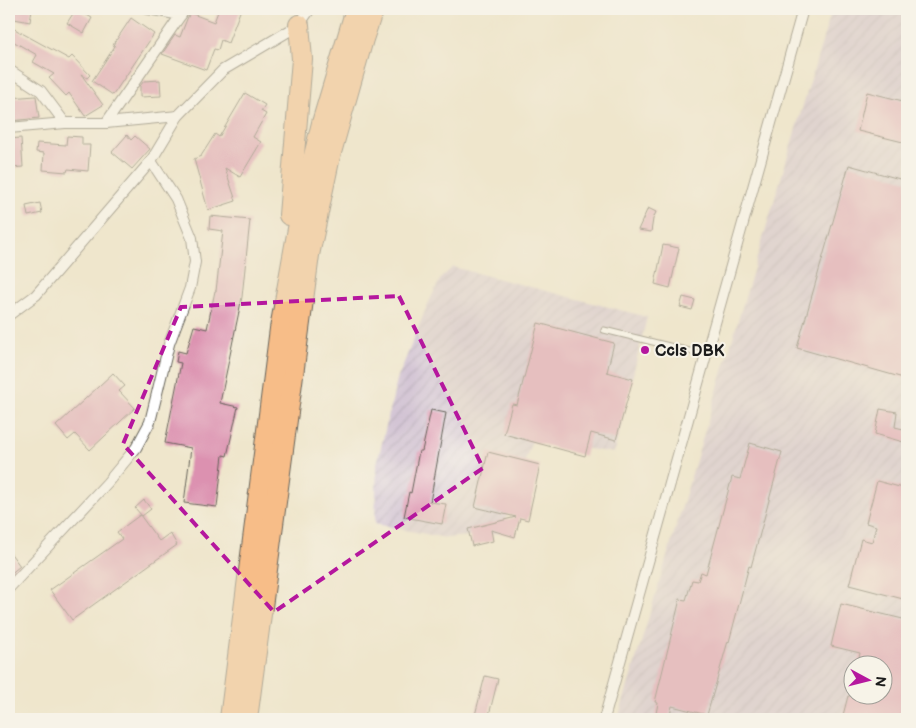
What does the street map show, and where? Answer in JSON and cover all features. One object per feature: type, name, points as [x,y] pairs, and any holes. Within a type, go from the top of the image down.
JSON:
[{"type":"highway","points":[[230,719],[280,329],[310,166],[333,81],[356,9]]},
{"type":"highway","points":[[247,719],[309,255],[330,156],[363,39],[374,9]]},
{"type":"highway","points":[[290,278],[288,228],[305,17]]},
{"type":"street","points":[[106,123],[183,12],[148,9]]},
{"type":"street","points":[[604,719],[803,9]]},
{"type":"street","points":[[9,315],[36,295],[151,161],[178,116],[223,70],[305,17]]},
{"type":"street","points":[[9,70],[41,92],[65,123]]},
{"type":"street","points":[[9,128],[65,123],[106,123],[178,116]]},
{"type":"street","points":[[9,588],[107,484],[136,448],[150,422],[169,344],[190,288],[195,262],[192,238],[176,199],[151,161]]},
{"type":"lane","points":[[604,330],[706,355]]},
{"type":"highlighted area","points":[[399,296],[483,468],[274,612],[123,444],[181,307]]},
{"type":"shaded area","points":[[832,9],[907,9],[907,719],[618,719]]},
{"type":"shaded area","points":[[453,267],[647,317],[614,453],[532,440],[501,533],[446,538],[375,524],[377,464],[397,380],[427,306],[441,278]]},
{"type":"building","points":[[9,9],[32,9],[30,22],[9,18]]},
{"type":"building","points":[[76,9],[92,18],[84,33],[67,23]]},
{"type":"building","points":[[219,9],[241,9],[228,43],[221,40],[218,50],[214,49],[206,70],[162,54],[175,35],[180,37],[190,13],[214,22]]},
{"type":"building","points":[[131,18],[154,34],[113,95],[92,81]]},
{"type":"building","points":[[9,26],[69,59],[72,56],[90,75],[87,78],[81,74],[103,105],[85,116],[69,93],[66,96],[49,78],[54,74],[33,62],[37,55],[9,39]]},
{"type":"building","points":[[160,80],[161,96],[140,97],[140,86],[144,81]]},
{"type":"building","points":[[867,92],[907,102],[907,143],[858,131]]},
{"type":"building","points":[[245,93],[265,105],[261,111],[266,114],[253,137],[261,142],[240,177],[225,168],[236,201],[208,210],[194,159],[201,156],[215,134],[219,137]]},
{"type":"building","points":[[36,96],[39,118],[11,121],[9,98]]},
{"type":"building","points":[[127,135],[131,140],[135,136],[150,149],[132,169],[112,152]]},
{"type":"building","points":[[67,136],[82,137],[82,145],[90,145],[88,171],[68,169],[67,172],[43,170],[44,153],[36,152],[37,143],[66,145]]},
{"type":"building","points":[[21,138],[23,167],[9,168],[9,139]]},
{"type":"building","points":[[849,165],[907,181],[907,379],[797,348]]},
{"type":"building","points":[[40,203],[42,213],[28,216],[26,206]]},
{"type":"building","points":[[648,208],[656,212],[651,232],[638,230]]},
{"type":"building","points":[[210,216],[250,220],[242,297],[220,403],[238,407],[227,456],[223,455],[217,507],[184,503],[191,448],[165,443],[181,363],[176,362],[178,351],[186,353],[194,326],[207,329],[216,291],[223,231],[209,229]]},
{"type":"building","points":[[663,245],[679,248],[670,288],[655,284]]},
{"type":"building","points":[[683,297],[695,300],[692,310],[680,307]]},
{"type":"building","points":[[538,323],[614,343],[607,372],[633,379],[616,440],[591,433],[585,456],[504,434],[512,404],[517,405]]},
{"type":"building","points":[[113,373],[125,386],[119,391],[135,408],[90,450],[75,434],[68,440],[56,426]]},
{"type":"building","points":[[880,409],[897,412],[895,427],[907,430],[907,443],[875,434]]},
{"type":"building","points":[[431,410],[446,413],[430,502],[446,504],[442,524],[404,517],[409,492],[411,493],[419,451],[422,451]]},
{"type":"building","points":[[750,443],[782,452],[751,567],[749,566],[707,715],[672,706],[669,719],[655,719],[658,703],[655,702],[680,599],[686,600],[692,580],[698,581],[701,572],[706,574],[732,477],[740,479]]},
{"type":"building","points":[[488,452],[540,465],[528,520],[520,518],[515,537],[491,530],[493,541],[472,546],[468,529],[516,517],[475,507]]},
{"type":"building","points":[[877,481],[907,489],[907,600],[849,585],[861,539],[872,542],[876,526],[866,523]]},
{"type":"building","points":[[144,500],[151,509],[142,516],[135,508]]},
{"type":"building","points":[[140,515],[159,541],[170,533],[177,545],[72,620],[50,590],[122,539],[117,532]]},
{"type":"building","points":[[9,551],[20,566],[9,575]]},
{"type":"building","points":[[841,604],[907,620],[907,719],[842,719],[845,706],[894,706],[894,656],[859,656],[860,653],[831,646]]},
{"type":"building","points":[[485,676],[498,679],[488,719],[474,719]]},
{"type":"place","name":"Ccls DBK","points":[[645,350]]}]
